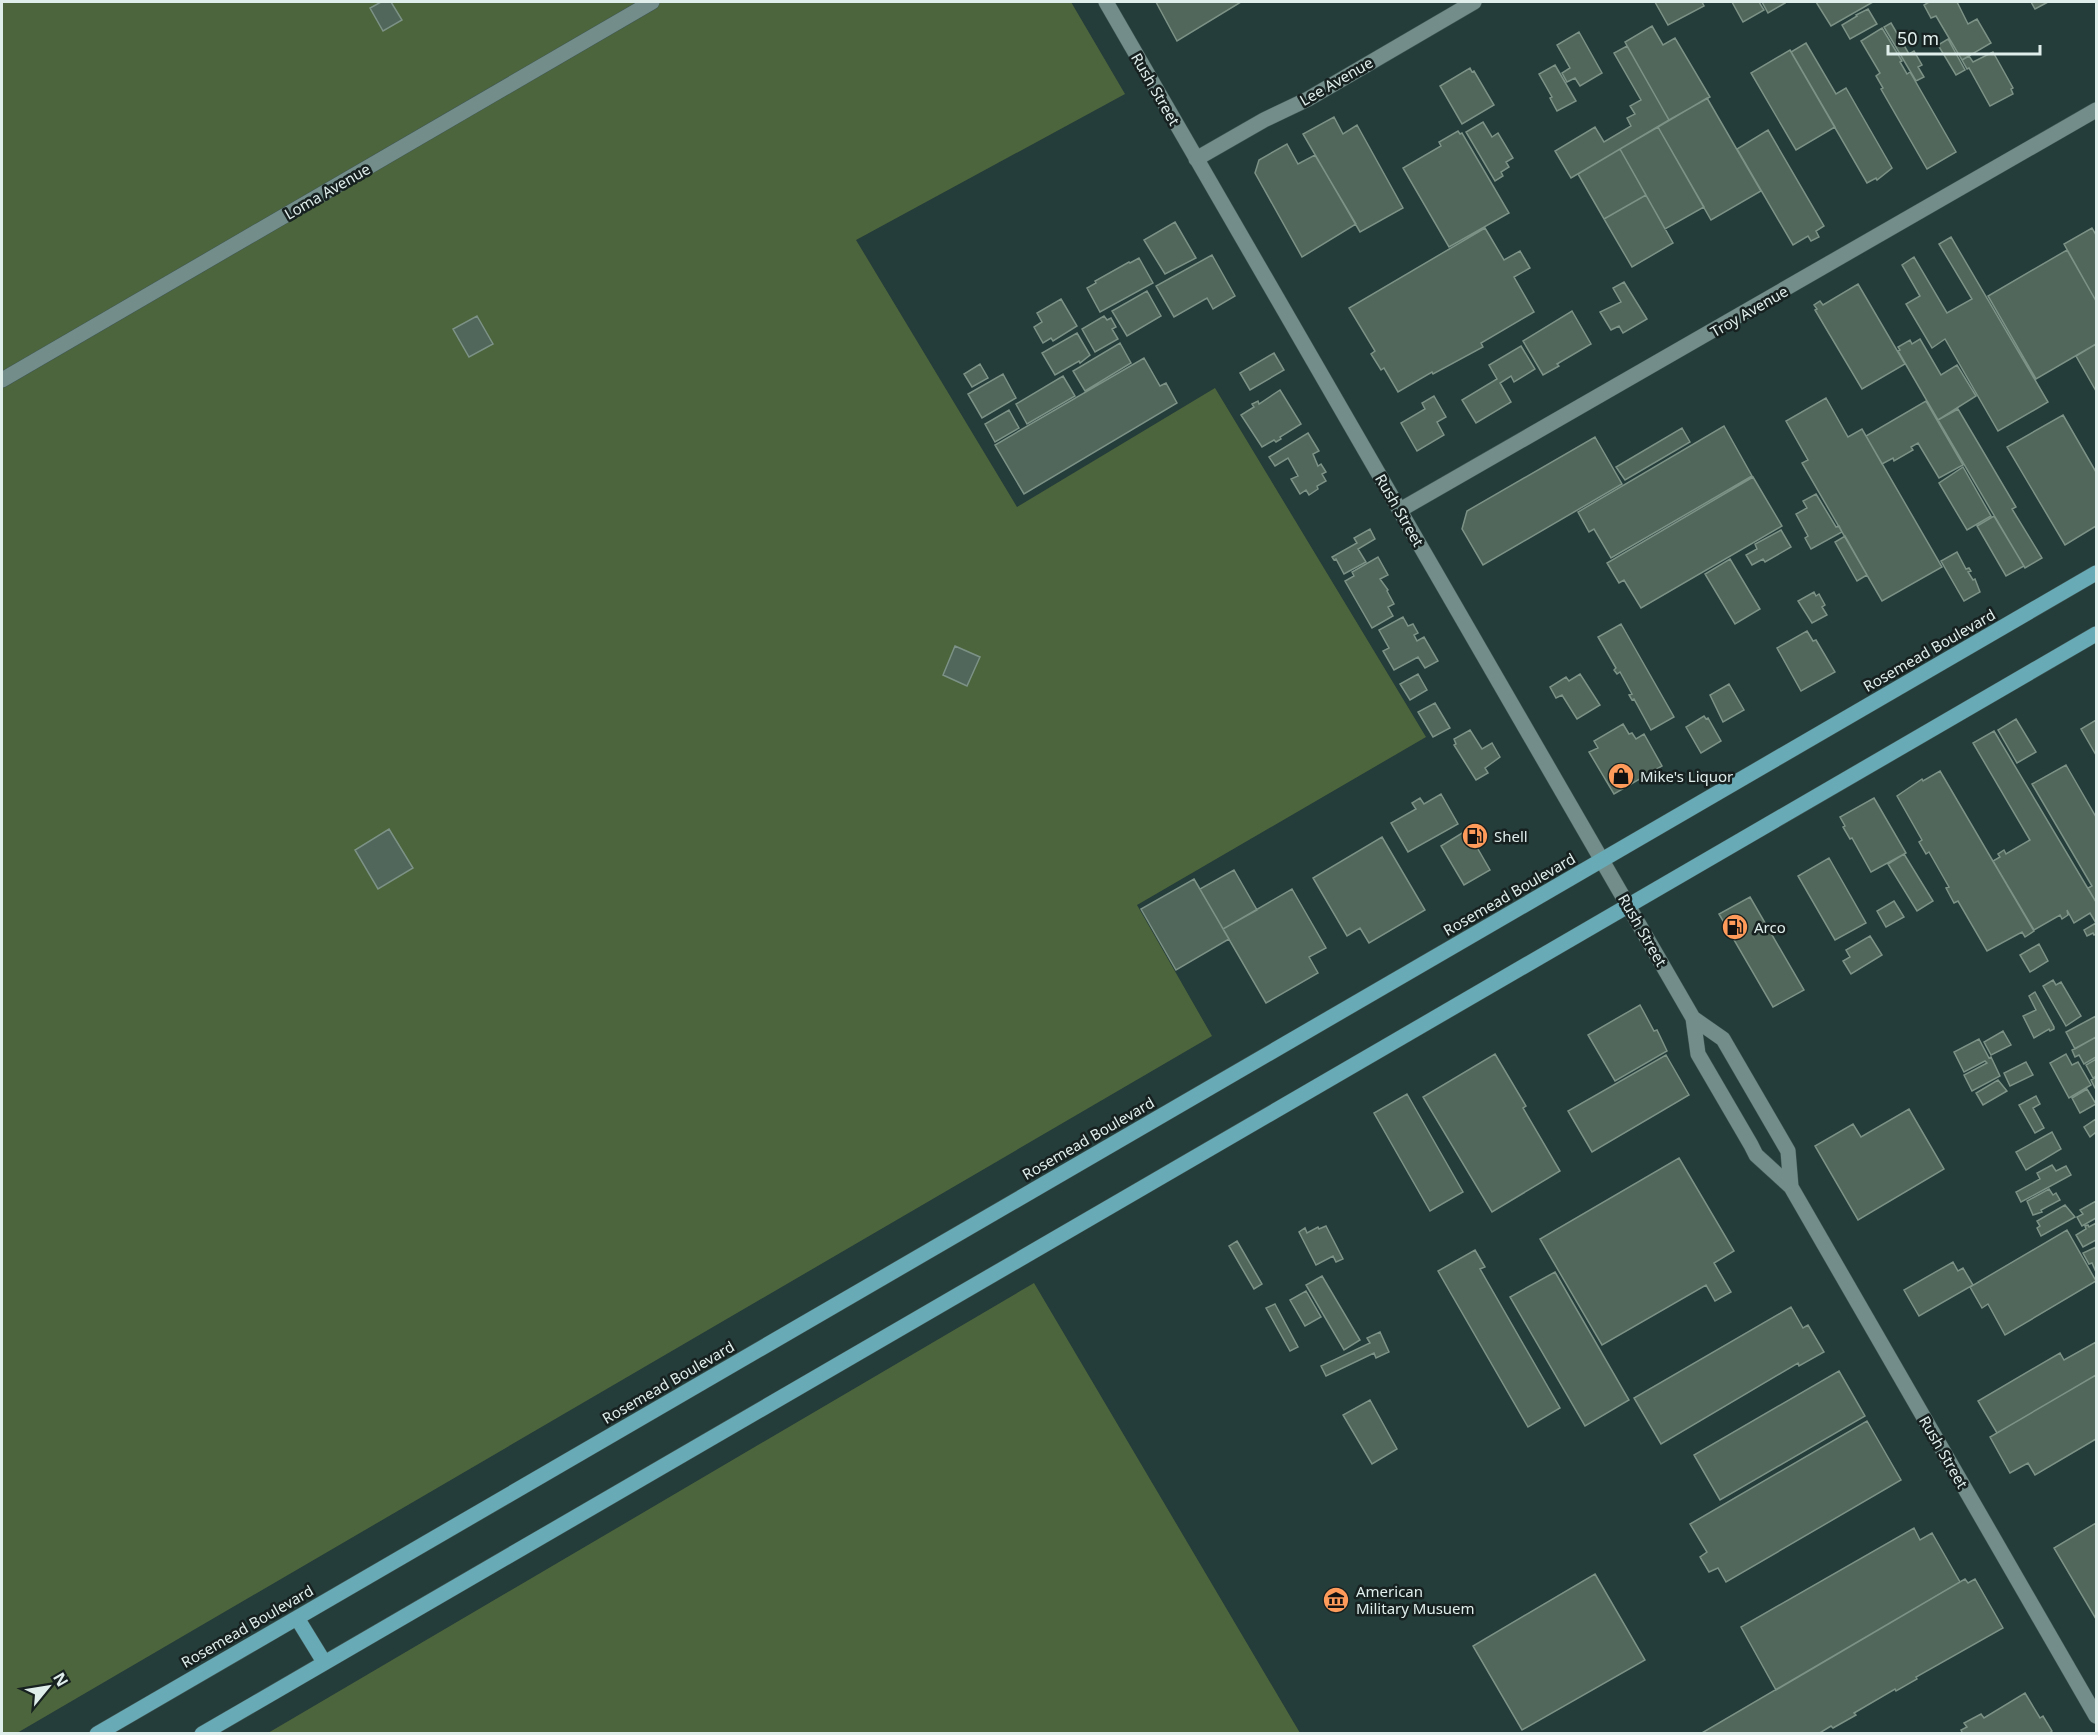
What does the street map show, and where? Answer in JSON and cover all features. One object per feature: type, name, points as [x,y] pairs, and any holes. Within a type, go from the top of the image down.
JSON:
[{"type":"main road","name":"Rosemead Boulevard","points":[[98,1734],[2097,573]]},
{"type":"main road","points":[[202,1734],[2097,634]]},
{"type":"main road","points":[[297,1618],[324,1662]]},
{"type":"street","name":"Loma Avenue","points":[[2,380],[652,2]]},
{"type":"street","name":"Rush Street","points":[[1106,2],[1693,1018],[1698,1054],[1750,1145],[1756,1155],[1791,1187],[2097,1716]]},
{"type":"street","name":"Lee Avenue","points":[[1196,159],[1264,120],[1308,99],[1474,2]]},
{"type":"street","name":"Troy Avenue","points":[[1400,510],[2097,110]]},
{"type":"street","name":"Rush Street","points":[[1693,1018],[1723,1039],[1788,1151],[1791,1187]]},
{"type":"green space","points":[[2,2],[1071,2],[1125,94],[856,240],[1017,507],[1215,388],[1426,737],[1137,905],[1212,1036],[17,1733],[2,1734]]},
{"type":"green space","points":[[1034,1283],[1300,1733],[268,1733]]},
{"type":"building","points":[[381,2],[391,2],[402,20],[383,31],[370,8]]},
{"type":"building","points":[[1156,2],[1241,2],[1177,41]]},
{"type":"building","points":[[1655,2],[1702,2],[1704,6],[1668,25]]},
{"type":"building","points":[[1732,2],[1759,2],[1764,10],[1743,22]]},
{"type":"building","points":[[1762,2],[1784,2],[1785,3],[1768,13]]},
{"type":"building","points":[[1816,2],[1873,2],[1831,26]]},
{"type":"building","points":[[1929,2],[1957,2],[1968,24],[1977,19],[1991,43],[1962,60],[1936,16],[1931,18],[1924,5]]},
{"type":"building","points":[[2031,2],[2048,2],[2035,9]]},
{"type":"building","points":[[1868,9],[1877,24],[1850,39],[1842,25]]},
{"type":"building","points":[[1891,23],[1909,54],[1914,51],[1922,65],[1918,67],[1924,77],[1916,81],[1884,27]]},
{"type":"building","points":[[1652,26],[1663,45],[1675,38],[1710,97],[1669,120],[1625,42]]},
{"type":"building","points":[[1882,28],[1902,61],[1900,62],[1907,74],[1910,72],[1956,152],[1927,169],[1881,89],[1883,88],[1876,76],[1880,73],[1861,41]]},
{"type":"building","points":[[1579,32],[1602,73],[1580,86],[1575,78],[1567,82],[1562,73],[1570,68],[1557,45]]},
{"type":"building","points":[[1948,39],[1965,70],[1956,75],[1938,45]]},
{"type":"building","points":[[1806,43],[1836,94],[1846,88],[1892,168],[1877,180],[1876,178],[1867,183],[1791,52]]},
{"type":"building","points":[[1627,46],[1669,120],[1571,178],[1555,151],[1595,127],[1604,142],[1631,126],[1627,118],[1635,114],[1630,106],[1641,100],[1614,53]]},
{"type":"building","points":[[1790,50],[1835,127],[1796,150],[1751,73]]},
{"type":"building","points":[[1993,52],[2013,88],[2011,89],[2013,94],[1990,106],[1969,68],[1967,69],[1962,60],[1969,56],[1973,62]]},
{"type":"building","points":[[1555,65],[1576,101],[1557,111],[1539,74]]},
{"type":"building","points":[[1470,68],[1494,105],[1462,124],[1440,86]]},
{"type":"building","points":[[1707,98],[1761,191],[1711,220],[1658,127]]},
{"type":"building","points":[[1334,117],[1343,134],[1357,125],[1403,208],[1360,232],[1303,134]]},
{"type":"building","points":[[1483,122],[1492,137],[1498,133],[1513,158],[1506,162],[1509,167],[1501,172],[1503,176],[1495,181],[1466,132]]},
{"type":"building","points":[[1658,127],[1704,207],[1665,229],[1620,149]]},
{"type":"building","points":[[1768,130],[1824,226],[1816,231],[1819,237],[1811,241],[1808,236],[1793,245],[1737,149]]},
{"type":"building","points":[[1458,131],[1462,133],[1509,213],[1449,247],[1403,168],[1441,146],[1439,142]]},
{"type":"building","points":[[1287,144],[1298,164],[1315,155],[1356,224],[1302,257],[1255,173],[1259,160]]},
{"type":"building","points":[[1620,149],[1646,195],[1604,219],[1578,174]]},
{"type":"building","points":[[1646,195],[1673,243],[1632,267],[1604,219]]},
{"type":"building","points":[[1175,222],[1196,258],[1165,274],[1144,240]]},
{"type":"building","points":[[1485,228],[1504,260],[1520,251],[1530,268],[1514,277],[1534,312],[1481,343],[1483,347],[1398,392],[1384,368],[1381,370],[1371,354],[1375,351],[1349,308]]},
{"type":"building","points":[[2092,228],[2096,235],[2096,301],[2064,244]]},
{"type":"building","points":[[1951,237],[2048,402],[1998,431],[1945,339],[1932,348],[1906,304],[1920,296],[1902,265],[1914,257],[1947,313],[1972,299],[1939,244]]},
{"type":"building","points":[[2067,250],[2096,301],[2096,344],[2036,379],[1988,296]]},
{"type":"building","points":[[1212,255],[1235,296],[1213,309],[1207,298],[1174,317],[1156,286]]},
{"type":"building","points":[[1139,258],[1153,283],[1100,312],[1087,288],[1096,283],[1095,281]]},
{"type":"building","points":[[1624,282],[1647,319],[1623,333],[1619,326],[1611,330],[1600,312],[1621,302],[1613,288]]},
{"type":"building","points":[[1858,284],[1905,364],[1862,389],[1814,305],[1820,301],[1823,305]]},
{"type":"building","points":[[1147,291],[1161,316],[1127,336],[1112,311]]},
{"type":"building","points":[[1061,299],[1077,326],[1053,341],[1051,338],[1043,343],[1034,327],[1042,322],[1037,313]]},
{"type":"building","points":[[1572,311],[1591,344],[1543,375],[1523,341]]},
{"type":"building","points":[[477,316],[493,344],[469,357],[453,329]]},
{"type":"building","points":[[1104,316],[1107,320],[1111,318],[1116,327],[1112,329],[1118,339],[1095,352],[1082,329]]},
{"type":"building","points":[[1077,333],[1090,355],[1080,363],[1079,361],[1055,375],[1042,353]]},
{"type":"building","points":[[1920,339],[1941,375],[1957,365],[1976,396],[1938,420],[1898,351],[1900,350],[1898,347],[1910,340],[1912,344]]},
{"type":"building","points":[[1120,343],[1131,363],[1085,391],[1073,371]]},
{"type":"building","points":[[2096,344],[2096,391],[2076,356]]},
{"type":"building","points":[[1521,346],[1535,369],[1514,382],[1511,376],[1500,383],[1511,402],[1476,423],[1462,400],[1497,379],[1489,365]]},
{"type":"building","points":[[1274,353],[1284,370],[1250,390],[1240,373]]},
{"type":"building","points":[[1144,358],[1160,386],[1166,383],[1177,403],[1024,494],[995,445]]},
{"type":"building","points":[[980,364],[988,378],[972,387],[964,374]]},
{"type":"building","points":[[1003,374],[1016,398],[982,418],[968,394]]},
{"type":"building","points":[[1063,376],[1075,396],[1027,424],[1016,404]]},
{"type":"building","points":[[1280,390],[1301,424],[1276,442],[1274,440],[1262,447],[1241,415],[1254,407],[1252,404],[1258,401],[1259,404]]},
{"type":"building","points":[[1434,396],[1446,417],[1437,422],[1444,435],[1417,451],[1401,423],[1425,409],[1422,403]]},
{"type":"building","points":[[1826,398],[1848,437],[1862,429],[1942,567],[1882,601],[1802,463],[1808,460],[1786,421]]},
{"type":"building","points":[[1926,401],[1963,465],[1939,478],[1918,443],[1911,447],[1913,450],[1894,461],[1893,458],[1882,464],[1866,436]]},
{"type":"building","points":[[1958,409],[2016,507],[2012,509],[2042,558],[2025,568],[1938,420]]},
{"type":"building","points":[[1009,410],[1019,428],[995,442],[985,424]]},
{"type":"building","points":[[2063,415],[2096,472],[2096,526],[2065,545],[2007,447]]},
{"type":"building","points":[[1724,426],[1752,476],[1611,558],[1594,529],[1589,532],[1578,512]]},
{"type":"building","points":[[1682,428],[1690,442],[1625,480],[1616,467]]},
{"type":"building","points":[[1308,433],[1319,451],[1313,454],[1318,466],[1321,464],[1326,472],[1322,474],[1326,481],[1317,486],[1318,489],[1309,495],[1306,490],[1300,494],[1291,479],[1298,476],[1288,458],[1275,466],[1269,457]]},
{"type":"building","points":[[1595,437],[1622,484],[1483,565],[1462,529],[1467,511]]},
{"type":"building","points":[[1963,467],[1991,516],[1967,530],[1939,483]]},
{"type":"building","points":[[1753,477],[1782,526],[1641,608],[1624,580],[1619,583],[1607,563]]},
{"type":"building","points":[[1816,494],[1836,527],[1839,526],[1842,532],[1811,549],[1805,538],[1808,536],[1796,514],[1807,508],[1803,501]]},
{"type":"building","points":[[1994,516],[2024,566],[2006,576],[1977,526]]},
{"type":"building","points":[[1370,529],[1375,539],[1358,549],[1366,562],[1344,574],[1336,559],[1332,557],[1357,543],[1354,538]]},
{"type":"building","points":[[1781,530],[1791,547],[1765,562],[1763,559],[1752,565],[1746,555],[1757,549],[1755,544]]},
{"type":"building","points":[[1845,536],[1867,575],[1857,581],[1835,542]]},
{"type":"building","points":[[1957,552],[1966,569],[1969,568],[1971,571],[1968,572],[1973,580],[1975,579],[1980,592],[1964,601],[1941,561]]},
{"type":"building","points":[[1378,557],[1388,575],[1380,579],[1394,604],[1388,607],[1393,616],[1372,628],[1345,581],[1354,576],[1352,572]]},
{"type":"building","points":[[1730,559],[1760,609],[1735,624],[1705,574]]},
{"type":"building","points":[[1814,592],[1816,596],[1819,594],[1825,605],[1822,607],[1827,615],[1812,623],[1798,601]]},
{"type":"building","points":[[1403,617],[1408,626],[1413,624],[1418,633],[1414,635],[1417,641],[1424,637],[1438,661],[1425,668],[1418,657],[1394,670],[1383,651],[1389,648],[1379,630]]},
{"type":"building","points":[[1621,624],[1674,717],[1651,730],[1634,699],[1632,700],[1629,695],[1632,694],[1620,672],[1617,674],[1614,670],[1616,668],[1598,637]]},
{"type":"building","points":[[1807,631],[1813,641],[1816,640],[1835,672],[1801,691],[1777,648]]},
{"type":"building","points":[[955,646],[980,657],[967,686],[943,675]]},
{"type":"building","points":[[1418,674],[1427,690],[1410,700],[1400,684]]},
{"type":"building","points":[[1580,674],[1600,705],[1577,719],[1562,695],[1556,698],[1550,687],[1566,677],[1569,681]]},
{"type":"building","points":[[1729,684],[1744,710],[1723,722],[1710,695]]},
{"type":"building","points":[[1435,703],[1450,728],[1433,737],[1418,712]]},
{"type":"building","points":[[1704,716],[1708,718],[1721,741],[1701,753],[1686,727]]},
{"type":"building","points":[[2016,719],[2036,752],[2017,763],[1998,730]]},
{"type":"building","points":[[2096,720],[2096,755],[2081,729]]},
{"type":"building","points":[[1623,724],[1629,734],[1632,733],[1636,739],[1644,734],[1662,766],[1614,794],[1589,752],[1598,748],[1594,741]]},
{"type":"building","points":[[1470,730],[1482,749],[1492,743],[1500,757],[1485,768],[1488,773],[1476,780],[1454,745],[1456,744],[1454,739]]},
{"type":"building","points":[[1994,731],[2096,902],[2096,923],[2090,913],[2074,923],[2067,910],[2068,915],[2062,919],[2060,915],[2034,930],[1993,861],[2000,857],[1998,854],[2004,850],[2006,854],[2030,840],[1973,743]]},
{"type":"building","points":[[2066,765],[2096,817],[2096,902],[2088,888],[2092,886],[2032,784]]},
{"type":"building","points":[[1940,771],[2034,931],[2025,937],[2022,932],[1987,951],[1958,901],[1954,903],[1946,888],[1949,887],[1929,852],[1926,854],[1919,842],[1922,840],[1897,796],[1922,779],[1923,781]]},
{"type":"building","points":[[1441,794],[1458,824],[1408,852],[1391,823],[1416,809],[1412,803],[1420,798],[1424,804]]},
{"type":"building","points":[[1874,798],[1906,853],[1871,872],[1852,838],[1850,839],[1843,827],[1845,826],[1840,817]]},
{"type":"building","points":[[389,829],[413,868],[378,889],[355,850]]},
{"type":"building","points":[[1467,830],[1490,870],[1464,885],[1441,846]]},
{"type":"building","points":[[1382,837],[1425,910],[1369,943],[1360,928],[1347,936],[1313,878]]},
{"type":"building","points":[[1904,854],[1933,901],[1917,911],[1888,864]]},
{"type":"building","points":[[1829,858],[1866,923],[1835,940],[1798,876]]},
{"type":"building","points":[[1234,870],[1257,910],[1223,929],[1200,889]]},
{"type":"building","points":[[1194,879],[1229,939],[1176,970],[1141,909]]},
{"type":"building","points":[[1292,889],[1326,948],[1309,957],[1318,973],[1266,1003],[1223,929]]},
{"type":"building","points":[[1750,897],[1804,990],[1773,1007],[1719,914]]},
{"type":"building","points":[[1894,901],[1904,917],[1886,927],[1877,911]]},
{"type":"building","points":[[2096,923],[2096,934],[2087,936],[2084,930]]},
{"type":"building","points":[[1870,936],[1882,955],[1851,974],[1843,961],[1850,957],[1846,950]]},
{"type":"building","points":[[2039,944],[2048,961],[2030,972],[2020,955]]},
{"type":"building","points":[[2053,980],[2056,985],[2061,982],[2081,1016],[2066,1026],[2043,986]]},
{"type":"building","points":[[2035,992],[2054,1029],[2050,1031],[2049,1029],[2034,1038],[2023,1016],[2036,1010],[2029,996]]},
{"type":"building","points":[[1640,1005],[1654,1031],[1657,1030],[1667,1051],[1615,1081],[1588,1035]]},
{"type":"building","points":[[2096,1016],[2096,1037],[2075,1049],[2066,1032]]},
{"type":"building","points":[[2003,1031],[2011,1045],[1991,1055],[1984,1042]]},
{"type":"building","points":[[2096,1037],[2096,1057],[2084,1064],[2079,1055],[2075,1057],[2072,1050]]},
{"type":"building","points":[[1979,1039],[2000,1076],[1972,1091],[1964,1075],[1987,1063],[1985,1061],[1964,1072],[1954,1052]]},
{"type":"building","points":[[1495,1054],[1526,1106],[1523,1108],[1560,1171],[1492,1212],[1423,1097]]},
{"type":"building","points":[[2066,1054],[2072,1065],[2078,1062],[2091,1085],[2069,1098],[2050,1063]]},
{"type":"building","points":[[1666,1055],[1689,1095],[1592,1152],[1568,1111]]},
{"type":"building","points":[[2096,1059],[2096,1076],[2093,1078],[2086,1065]]},
{"type":"building","points":[[2026,1062],[2033,1075],[2010,1086],[2004,1073]]},
{"type":"building","points":[[2096,1077],[2096,1088],[2095,1088],[2091,1080]]},
{"type":"building","points":[[1998,1080],[2007,1091],[1983,1105],[1976,1093]]},
{"type":"building","points":[[2087,1089],[2096,1104],[2080,1113],[2072,1098]]},
{"type":"building","points":[[1407,1094],[1463,1192],[1430,1211],[1374,1113]]},
{"type":"building","points":[[2036,1096],[2040,1104],[2033,1108],[2044,1128],[2035,1133],[2019,1105]]},
{"type":"building","points":[[1909,1109],[1944,1169],[1858,1220],[1815,1146],[1853,1124],[1861,1137]]},
{"type":"building","points":[[2096,1119],[2096,1135],[2095,1133],[2090,1137],[2084,1127]]},
{"type":"building","points":[[2052,1132],[2061,1149],[2026,1170],[2016,1152]]},
{"type":"building","points":[[1679,1158],[1734,1251],[1714,1263],[1731,1292],[1715,1301],[1706,1285],[1602,1345],[1540,1239]]},
{"type":"building","points":[[2052,1165],[2056,1171],[2066,1166],[2071,1175],[2021,1202],[2016,1192],[2040,1179],[2037,1173]]},
{"type":"building","points":[[2049,1189],[2053,1195],[2056,1193],[2060,1200],[2033,1215],[2027,1201]]},
{"type":"building","points":[[2096,1201],[2096,1218],[2082,1226],[2077,1217],[2083,1214],[2080,1210]]},
{"type":"building","points":[[2065,1205],[2075,1217],[2041,1236],[2037,1228],[2040,1226],[2037,1221]]},
{"type":"building","points":[[2096,1223],[2096,1240],[2083,1247],[2076,1235],[2086,1229],[2085,1226],[2089,1227]]},
{"type":"building","points":[[1326,1226],[1343,1259],[1336,1262],[1333,1256],[1316,1265],[1299,1232],[1305,1228],[1307,1233],[1318,1227],[1319,1229]]},
{"type":"building","points":[[2067,1230],[2096,1281],[2005,1335],[1988,1304],[1982,1308],[1970,1287]]},
{"type":"building","points":[[1237,1241],[1262,1284],[1254,1289],[1229,1246]]},
{"type":"building","points":[[2096,1247],[2096,1272],[2083,1253]]},
{"type":"building","points":[[1475,1250],[1485,1267],[1480,1269],[1560,1408],[1528,1427],[1438,1271]]},
{"type":"building","points":[[1953,1262],[1958,1271],[1963,1268],[1973,1285],[1919,1316],[1904,1290]]},
{"type":"building","points":[[1555,1272],[1629,1400],[1585,1426],[1510,1297]]},
{"type":"building","points":[[1322,1276],[1360,1340],[1344,1350],[1306,1285]]},
{"type":"building","points":[[1306,1291],[1321,1317],[1305,1326],[1290,1300]]},
{"type":"building","points":[[1275,1304],[1298,1347],[1290,1351],[1266,1308]]},
{"type":"building","points":[[1791,1307],[1803,1328],[1808,1325],[1824,1352],[1799,1366],[1798,1363],[1661,1444],[1634,1398]]},
{"type":"building","points":[[1380,1332],[1389,1352],[1376,1358],[1374,1353],[1326,1376],[1321,1366],[1370,1343],[1367,1338]]},
{"type":"building","points":[[2096,1342],[2096,1375],[1997,1433],[1978,1401],[2060,1353],[2064,1360]]},
{"type":"building","points":[[1839,1371],[1865,1416],[1720,1500],[1694,1455]]},
{"type":"building","points":[[2096,1375],[2096,1439],[2035,1475],[2028,1463],[2010,1473],[1990,1437]]},
{"type":"building","points":[[1370,1400],[1397,1449],[1372,1464],[1343,1415]]},
{"type":"building","points":[[1867,1421],[1901,1480],[1726,1582],[1718,1568],[1709,1572],[1700,1557],[1707,1552],[1690,1524]]},
{"type":"building","points":[[2096,1523],[2096,1619],[2054,1548]]},
{"type":"building","points":[[1914,1528],[1920,1540],[1932,1533],[1960,1582],[1776,1690],[1741,1627]]},
{"type":"building","points":[[1595,1574],[1645,1660],[1522,1730],[1473,1646]]},
{"type":"building","points":[[1965,1579],[1968,1583],[1975,1579],[2003,1628],[1854,1713],[1856,1715],[1818,1734],[1700,1734]]},
{"type":"building","points":[[2025,1693],[2040,1718],[2043,1716],[2052,1731],[2048,1734],[1963,1734],[1961,1730],[1967,1727],[1964,1723],[1981,1714],[1984,1718]]},
{"type":"place","name":"Mike's Liquor","points":[[1621,776]]},
{"type":"place","name":"Shell","points":[[1475,836]]},
{"type":"place","name":"Arco","points":[[1735,927]]},
{"type":"place","name":"American Military Musuem","points":[[1336,1600]]}]
